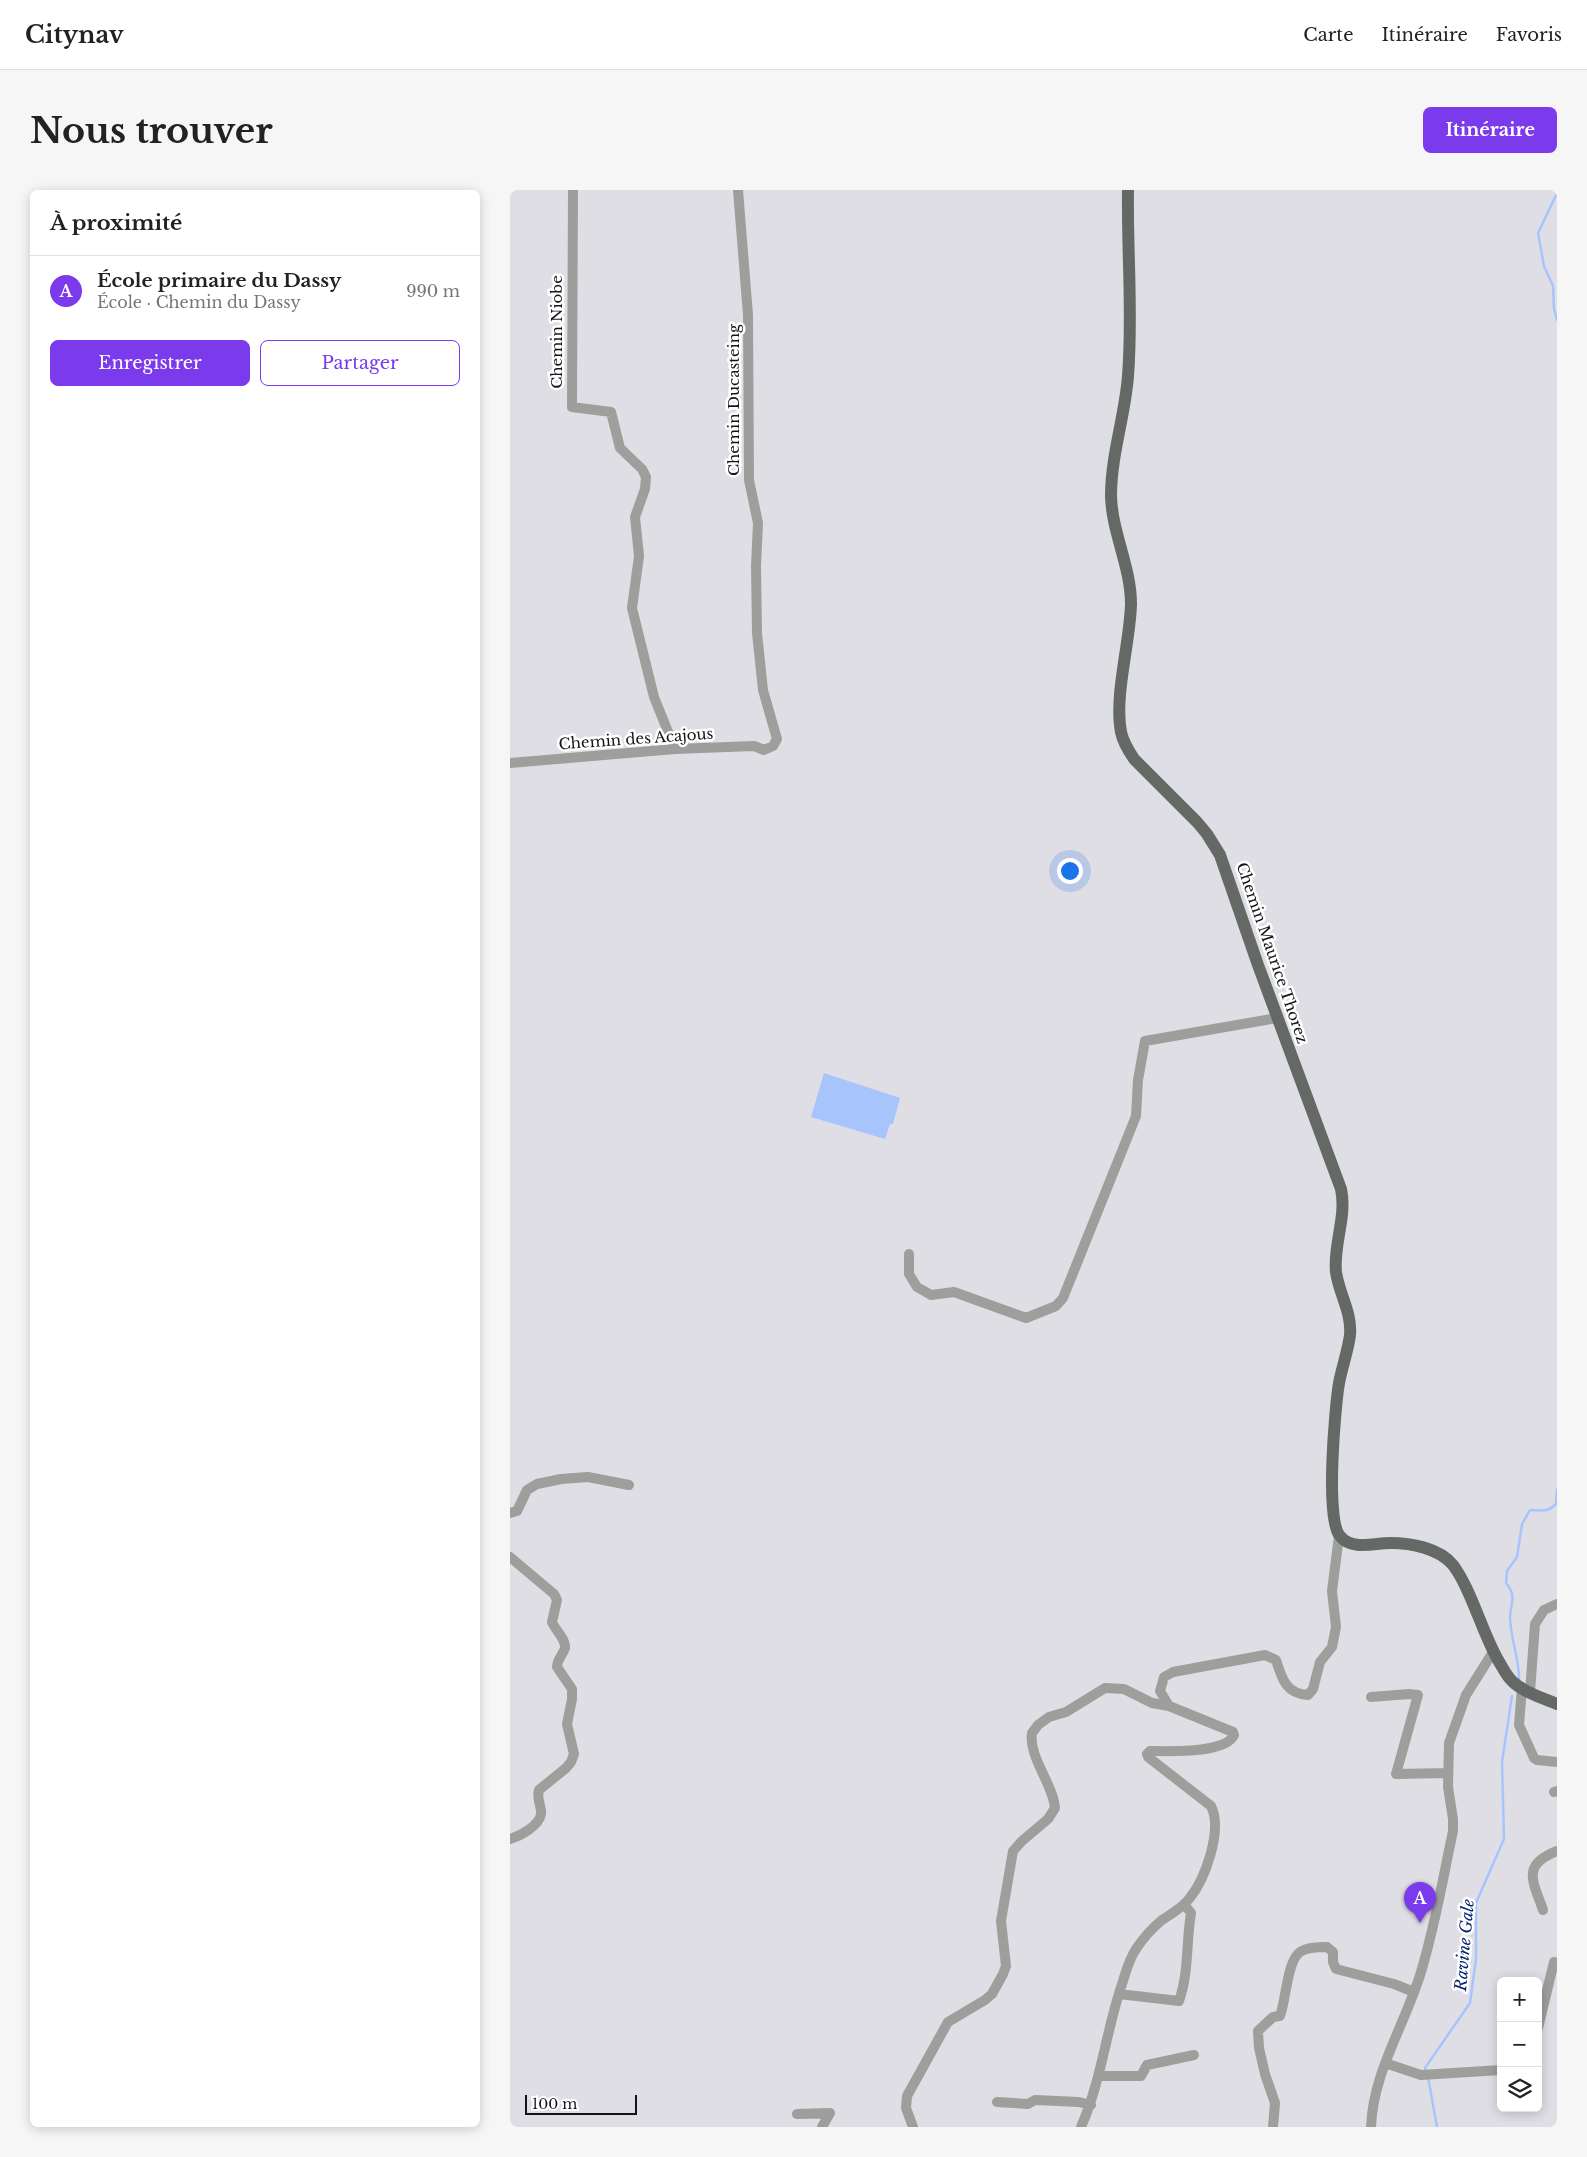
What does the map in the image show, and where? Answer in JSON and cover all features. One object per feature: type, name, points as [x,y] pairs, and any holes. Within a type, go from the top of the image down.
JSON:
[{"type":"main road","name":"Chemin Maurice Thorez","points":[[1128,190],[1128,370],[1115,454],[1111,497],[1114,520],[1126,564],[1131,602],[1130,630],[1120,699],[1121,733],[1134,759],[1197,822],[1214,843],[1225,868],[1277,1018],[1338,1182],[1343,1201],[1336,1265],[1350,1325],[1334,1425],[1333,1521],[1339,1536]]},
{"type":"main road","points":[[1339,1536],[1352,1544],[1406,1544],[1442,1554],[1454,1566],[1494,1652],[1508,1677],[1526,1690],[1557,1704]]},
{"type":"street","name":"Chemin Niobe","points":[[572,190],[572,407],[611,412],[620,448],[642,469],[646,477],[646,489],[635,517],[639,556],[632,608],[654,697],[675,749]]},
{"type":"street","name":"Chemin Ducasteing","points":[[738,190],[748,315],[749,480],[758,523],[756,566],[757,633],[763,690],[777,739],[772,746],[764,750]]},
{"type":"street","name":"Chemin des Acajous","points":[[510,763],[675,749],[754,746],[764,750]]},
{"type":"street","points":[[909,1254],[909,1274],[916,1287],[931,1295],[954,1292],[1026,1318],[1056,1306],[1063,1298],[1136,1116],[1138,1080],[1145,1041],[1277,1018]]},
{"type":"street","points":[[510,1513],[517,1511],[527,1490],[537,1484],[560,1479],[588,1477],[629,1485]]},
{"type":"street","points":[[1169,1706],[1160,1691],[1164,1677],[1173,1672],[1265,1655],[1276,1660],[1285,1686],[1298,1695],[1308,1695],[1313,1689],[1320,1662],[1332,1647],[1336,1627],[1332,1591],[1339,1536]]},
{"type":"street","points":[[510,1557],[554,1594],[557,1604],[552,1614],[552,1622],[565,1646],[557,1667],[571,1685],[573,1694],[566,1724],[573,1750],[573,1758],[566,1768],[539,1790],[537,1795],[541,1812],[539,1818],[526,1831],[510,1839]]},
{"type":"street","points":[[1557,1604],[1544,1610],[1535,1624],[1519,1725],[1534,1758],[1557,1762]]},
{"type":"street","points":[[1371,2127],[1372,2103],[1385,2063],[1421,1973],[1453,1831],[1448,1773],[1448,1743],[1466,1695],[1494,1652]]},
{"type":"street","points":[[913,2127],[906,2108],[907,2096],[944,2028],[954,2018],[992,1994],[1006,1966],[1001,1921],[1013,1851],[1048,1819],[1055,1808],[1052,1793],[1033,1748],[1032,1733],[1038,1724],[1049,1717],[1066,1712],[1105,1688],[1124,1689],[1152,1703],[1169,1706],[1234,1734],[1233,1738],[1224,1743],[1194,1752],[1150,1751],[1147,1754],[1148,1758],[1211,1806],[1215,1814],[1216,1828],[1213,1845],[1200,1879],[1189,1899],[1146,1934],[1132,1954],[1119,1994],[1091,2105],[1081,2127]]},
{"type":"street","points":[[1371,1697],[1418,1695],[1396,1774],[1448,1773]]},
{"type":"street","points":[[1543,1910],[1532,1878],[1532,1869],[1538,1861],[1557,1851]]},
{"type":"street","points":[[1119,1994],[1179,2001],[1187,1969],[1188,1929],[1191,1914],[1184,1904]]},
{"type":"street","points":[[1273,2127],[1275,2103],[1265,2074],[1259,2048],[1258,2031],[1273,2017],[1280,2016],[1292,1963],[1299,1952],[1327,1947],[1333,1952],[1333,1962],[1336,1969],[1394,1984],[1414,1992]]},
{"type":"street","points":[[1539,2022],[1554,1962]]},
{"type":"street","points":[[1098,2076],[1141,2076],[1147,2065],[1194,2055]]},
{"type":"street","points":[[1385,2063],[1426,2074],[1497,2070]]},
{"type":"street","points":[[998,2102],[1028,2104],[1035,2100],[1079,2102],[1091,2105]]},
{"type":"street","points":[[797,2114],[830,2113],[822,2127]]},
{"type":"water","points":[[824,1073],[900,1098],[893,1124],[890,1124],[885,1139],[811,1117]]},
{"type":"waterway","name":"Ravine Gale","points":[[1557,193],[1538,233],[1544,266],[1553,286],[1554,309],[1557,320]]},
{"type":"waterway","name":"Ravine Gale","points":[[1519,1682],[1518,1665],[1510,1624],[1512,1595],[1506,1583],[1507,1571],[1517,1557],[1522,1524],[1530,1510],[1544,1510],[1553,1507],[1556,1504],[1557,1489]]},
{"type":"waterway","name":"Ravine Gale","points":[[1426,2072],[1425,2068],[1470,2003],[1476,1959],[1476,1903],[1504,1839],[1502,1762],[1512,1696]]},
{"type":"waterway","name":"Ravine Gale","points":[[1428,2077],[1437,2127]]},
{"type":"place","name":"École primaire du Dassy","points":[[1420,1923]]}]
